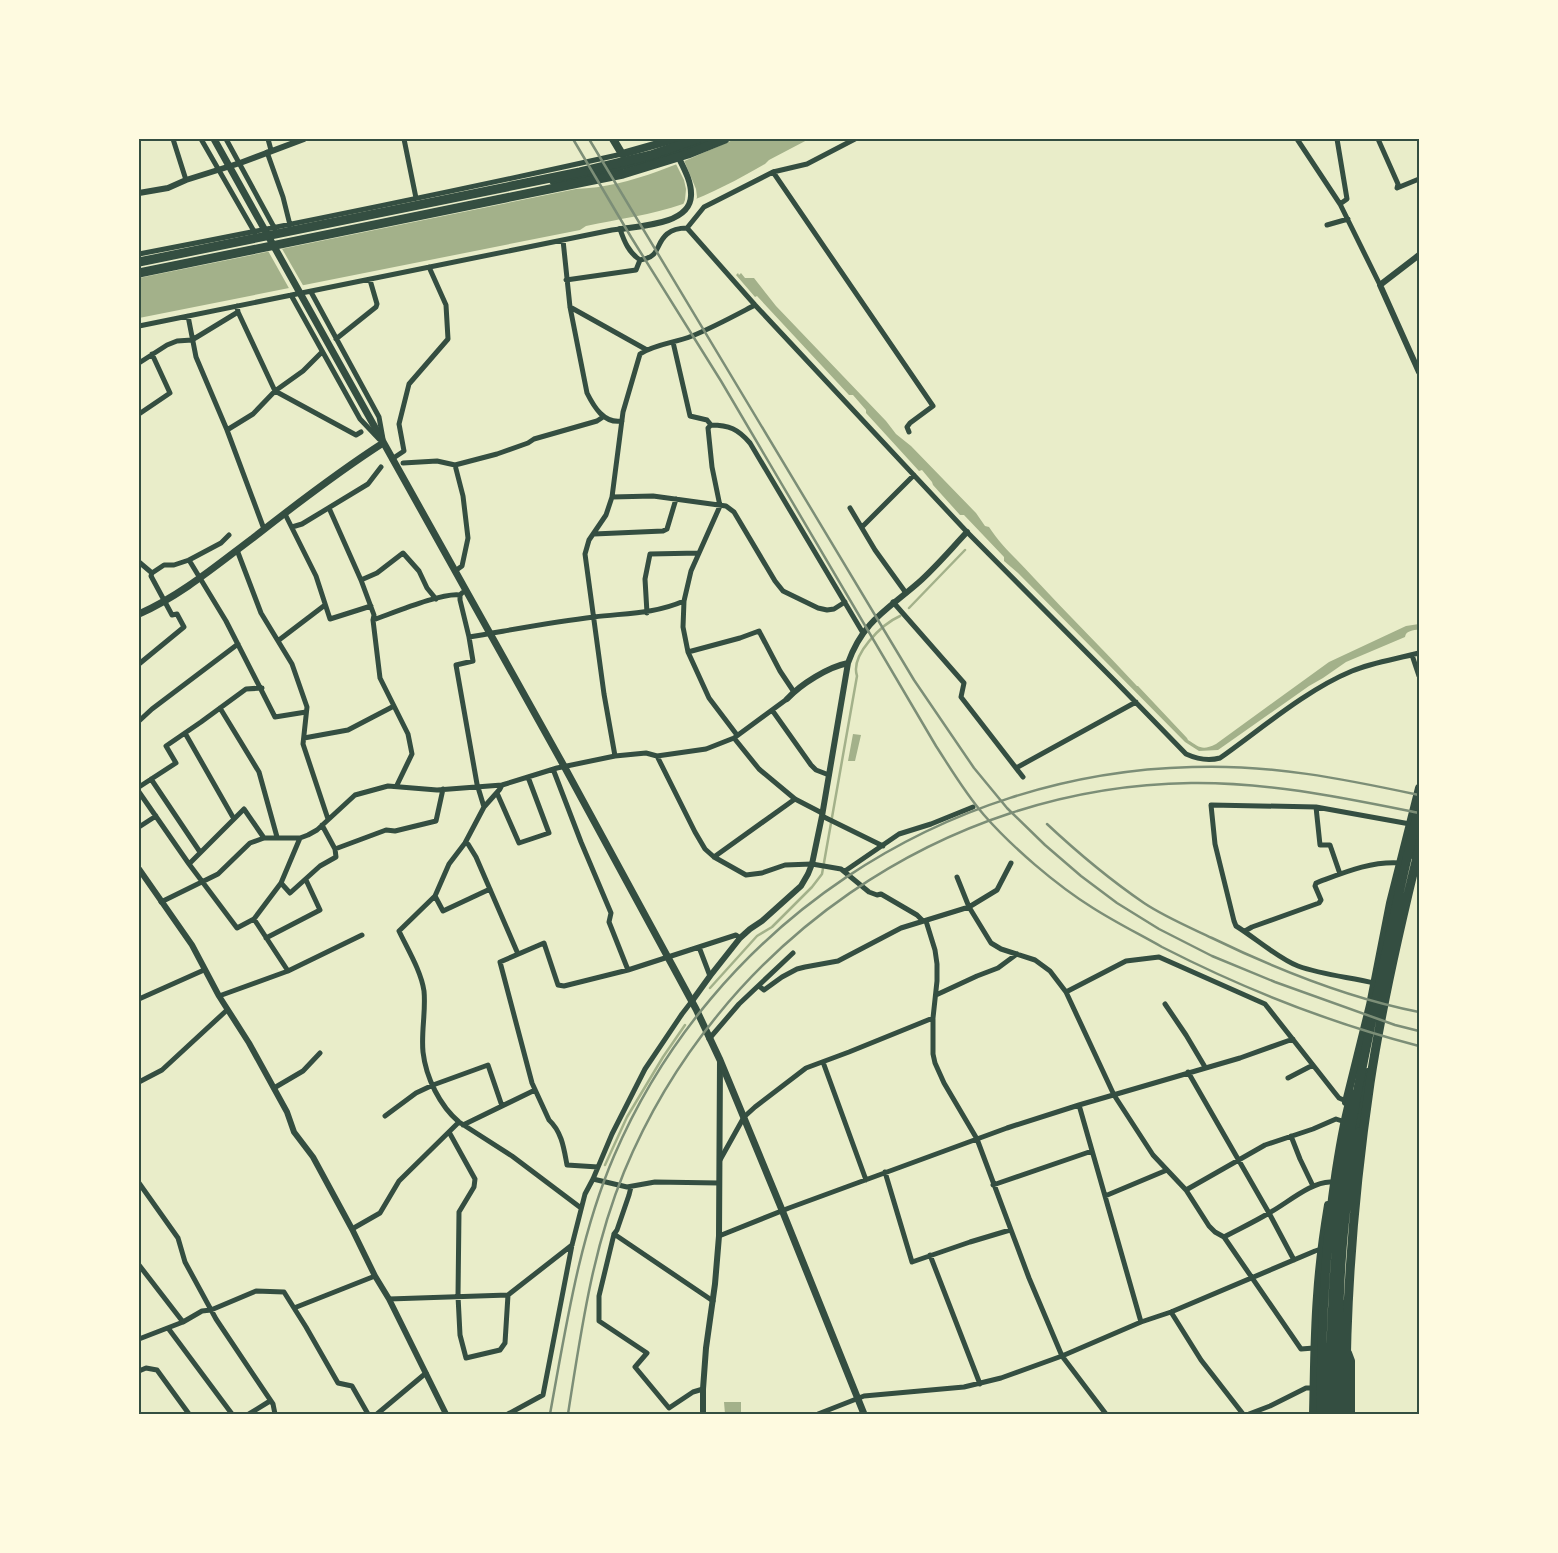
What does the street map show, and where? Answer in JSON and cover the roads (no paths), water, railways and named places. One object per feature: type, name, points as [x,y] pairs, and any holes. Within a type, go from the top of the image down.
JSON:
[{"type":"highway","points":[[139,256],[580,172],[651,155],[697,139]]},
{"type":"highway","points":[[139,273],[607,177],[671,160],[725,139]]},
{"type":"highway","points":[[1329,1414],[1333,1295],[1346,1154],[1396,903],[1419,808]]},
{"type":"highway","points":[[1336,1414],[1342,1254],[1353,1158],[1370,1083],[1398,939],[1419,849]]},
{"type":"highway","points":[[1321,1414],[1322,1328],[1328,1233],[1340,1149],[1349,1105],[1364,1056]]},
{"type":"highway","points":[[1346,1414],[1351,1268],[1356,1198],[1370,1083]]},
{"type":"main road","points":[[214,139],[455,570],[463,592],[490,634],[564,766],[692,1001],[744,1117],[864,1414]]},
{"type":"main road","points":[[613,139],[622,154],[675,139]]},
{"type":"main road","points":[[139,614],[164,602],[200,577],[383,443]]},
{"type":"main road","points":[[1313,1414],[1314,1348],[1321,1249],[1331,1182],[1346,1100],[1363,1036],[1390,903],[1419,788]]},
{"type":"main road","points":[[1336,1414],[1335,1350],[1342,1262],[1356,1142],[1394,940],[1419,830]]},
{"type":"main road","points":[[1342,1262],[1342,1335],[1351,1362],[1351,1414]]},
{"type":"street","points":[[173,139],[186,180]]},
{"type":"street","points":[[201,139],[255,232]]},
{"type":"street","points":[[226,139],[276,228]]},
{"type":"street","points":[[268,139],[269,151],[290,225]]},
{"type":"street","points":[[139,193],[168,188],[304,139]]},
{"type":"street","points":[[404,139],[416,198]]},
{"type":"street","points":[[548,170],[552,182],[558,183],[676,153],[712,139]]},
{"type":"street","points":[[620,229],[631,253],[640,260],[647,259],[654,255],[668,233],[677,229],[687,228],[704,207],[773,172],[807,164],[855,139]]},
{"type":"street","points":[[1297,139],[1348,219],[1419,372]]},
{"type":"street","points":[[1338,139],[1347,199],[1340,204]]},
{"type":"street","points":[[1378,139],[1398,184],[1398,188],[1419,179]]},
{"type":"street","points":[[139,326],[237,309],[291,295],[670,220],[680,215],[688,207],[692,198],[691,189],[676,153]]},
{"type":"street","points":[[139,256],[622,154]]},
{"type":"street","points":[[773,172],[933,406],[910,423],[907,427],[909,432]]},
{"type":"street","points":[[1327,225],[1348,219]]},
{"type":"street","points":[[687,228],[755,305],[967,532],[1186,754],[1196,759],[1217,759],[1308,695],[1333,681],[1364,667],[1419,653]]},
{"type":"street","points":[[563,240],[570,307],[587,393],[592,404],[603,417],[616,422],[622,421]]},
{"type":"street","points":[[1380,285],[1419,255]]},
{"type":"street","points":[[566,280],[636,270],[640,260]]},
{"type":"street","points":[[392,459],[404,451],[399,424],[409,384],[448,339],[446,305],[429,267]]},
{"type":"street","points":[[336,339],[376,307],[377,304],[370,280]]},
{"type":"street","points":[[311,292],[379,417],[383,443]]},
{"type":"street","points":[[291,295],[360,420],[383,443]]},
{"type":"street","points":[[301,313],[302,304],[306,301],[314,301],[317,304]]},
{"type":"street","points":[[615,756],[604,694],[585,554],[589,540],[606,515],[612,497],[622,421],[640,354],[647,350],[690,337],[755,305]]},
{"type":"street","points":[[570,307],[647,350]]},
{"type":"street","points":[[139,363],[177,341],[192,340],[237,309]]},
{"type":"street","points":[[237,309],[274,391],[356,435],[361,432]]},
{"type":"street","points":[[188,316],[196,357],[227,430],[264,529]]},
{"type":"street","points":[[673,342],[690,416],[707,420],[710,425]]},
{"type":"street","points":[[227,430],[253,414],[274,391],[303,371],[322,352]]},
{"type":"street","points":[[139,414],[170,393],[152,354]]},
{"type":"street","points":[[403,463],[438,461],[455,465],[497,454],[528,443],[534,438],[597,421],[603,417]]},
{"type":"street","points":[[710,425],[708,428],[712,467],[720,506],[691,571],[684,601],[683,627],[688,652],[709,698],[759,769],[796,799],[882,846]]},
{"type":"street","points":[[710,425],[732,428],[742,434],[750,443],[863,633]]},
{"type":"street","points":[[455,465],[463,496],[468,538],[462,566],[455,570]]},
{"type":"street","points":[[292,527],[302,524],[368,484],[381,467]]},
{"type":"street","points":[[862,527],[914,475]]},
{"type":"street","points":[[612,497],[653,496],[726,506],[734,512],[783,590],[818,608],[827,610],[834,609],[845,602]]},
{"type":"street","points":[[594,534],[663,531],[667,529],[676,499]]},
{"type":"street","points":[[329,508],[361,580],[374,615],[380,678],[408,734],[412,754],[397,785]]},
{"type":"street","points":[[850,508],[875,550],[906,593]]},
{"type":"street","points":[[285,514],[316,576],[330,620],[371,606]]},
{"type":"street","points":[[508,1414],[543,1394],[580,1208],[645,1069],[682,1014],[740,938],[801,886],[812,864],[848,663],[854,647],[872,621],[931,571],[967,532]]},
{"type":"street","points":[[152,573],[164,566],[190,560],[221,543],[229,535]]},
{"type":"street","points":[[237,550],[261,613],[292,664],[307,707],[303,744],[328,819]]},
{"type":"street","points":[[361,580],[377,573],[403,553],[419,571],[427,588],[436,599]]},
{"type":"street","points":[[647,613],[645,579],[650,554],[699,553]]},
{"type":"street","points":[[190,560],[262,688],[275,717],[306,712]]},
{"type":"street","points":[[139,562],[152,573],[151,576],[164,602],[172,615],[177,614],[184,627],[139,664]]},
{"type":"street","points":[[373,620],[463,592]]},
{"type":"street","points":[[463,592],[460,600],[473,661],[456,665],[484,807]]},
{"type":"street","points":[[469,638],[595,617],[647,613],[669,608],[684,601]]},
{"type":"street","points":[[894,602],[964,683],[961,697],[1023,777]]},
{"type":"street","points":[[279,640],[325,605]]},
{"type":"street","points":[[688,652],[759,631],[780,671],[794,692]]},
{"type":"street","points":[[139,719],[238,644]]},
{"type":"street","points":[[1412,655],[1419,676]]},
{"type":"street","points":[[161,902],[218,874],[250,843],[264,838],[300,838],[308,835],[354,795],[397,785],[443,790],[502,785],[564,766],[615,756],[646,753],[657,756],[706,749],[735,736],[806,683],[836,666],[848,663]]},
{"type":"street","points":[[139,787],[176,763],[166,746],[246,689],[262,688]]},
{"type":"street","points":[[1016,768],[1136,702]]},
{"type":"street","points":[[304,738],[348,730],[394,706]]},
{"type":"street","points":[[220,708],[259,772],[277,837]]},
{"type":"street","points":[[772,710],[811,765],[816,770],[829,775]]},
{"type":"street","points":[[184,733],[234,819]]},
{"type":"street","points":[[657,756],[695,832],[705,849],[714,858],[746,875],[762,873],[785,865],[812,864],[841,868],[869,892],[877,895],[881,894],[924,921],[935,950],[937,964],[933,1018],[933,1054],[935,1063],[944,1083],[977,1139],[1010,1230],[1062,1356],[1106,1414]]},
{"type":"street","points":[[553,769],[611,913],[609,922],[628,970]]},
{"type":"street","points":[[497,793],[519,843],[549,833],[528,777]]},
{"type":"street","points":[[151,779],[200,852]]},
{"type":"street","points":[[502,785],[484,807],[465,843],[449,864],[435,896],[399,931],[420,975],[424,990],[423,1052],[428,1076],[440,1099],[454,1118],[461,1124],[512,1156],[580,1208]]},
{"type":"street","points":[[335,849],[386,830],[395,831],[436,821],[443,790]]},
{"type":"street","points":[[139,792],[189,864],[237,928],[254,919],[282,882],[300,838]]},
{"type":"street","points":[[714,858],[796,799]]},
{"type":"street","points":[[1374,983],[1298,966],[1236,926],[1215,844],[1211,805],[1316,807],[1410,824]]},
{"type":"street","points":[[845,871],[899,834],[931,824],[973,807]]},
{"type":"street","points":[[1316,807],[1320,845],[1330,845],[1340,874]]},
{"type":"street","points":[[189,864],[244,809],[264,838]]},
{"type":"street","points":[[139,827],[156,816]]},
{"type":"street","points":[[282,882],[290,893],[320,866],[336,857],[335,849],[322,824]]},
{"type":"street","points":[[465,843],[468,844],[476,858],[518,954]]},
{"type":"street","points":[[1245,931],[1319,903],[1321,900],[1315,886],[1316,883],[1364,866],[1390,862],[1400,863]]},
{"type":"street","points":[[759,986],[764,990],[782,976],[797,969],[838,961],[901,928],[969,906],[997,890],[1011,863]]},
{"type":"street","points":[[139,869],[192,945],[218,996],[249,1043],[287,1112],[294,1132],[313,1157],[352,1229],[446,1414]]},
{"type":"street","points":[[957,877],[969,906],[991,943],[1001,949],[1035,960],[1050,971],[1066,992],[1114,1095],[1154,1155],[1186,1190],[1208,1226],[1224,1237],[1301,1349],[1314,1348]]},
{"type":"street","points":[[266,938],[320,910],[306,880]]},
{"type":"street","points":[[435,896],[443,911],[490,889]]},
{"type":"street","points":[[254,919],[288,971]]},
{"type":"street","points":[[218,996],[288,971],[362,935]]},
{"type":"street","points":[[598,1167],[567,1165],[564,1144],[549,1120],[532,1083],[500,962],[544,943],[558,985],[564,986],[628,970],[736,935],[740,938]]},
{"type":"street","points":[[699,947],[710,976]]},
{"type":"street","points":[[709,1038],[739,1004],[793,953]]},
{"type":"street","points":[[936,995],[998,968],[1017,954]]},
{"type":"street","points":[[1066,992],[1126,961],[1159,957],[1265,1004],[1339,1098],[1346,1100]]},
{"type":"street","points":[[139,999],[204,970]]},
{"type":"street","points":[[1165,1004],[1186,1035],[1204,1067]]},
{"type":"street","points":[[139,1082],[162,1070],[227,1010]]},
{"type":"street","points":[[719,1162],[744,1117],[806,1068],[933,1018]]},
{"type":"street","points":[[719,1236],[782,1210],[977,1139],[1079,1105],[1240,1058],[1293,1039]]},
{"type":"street","points":[[274,1088],[303,1071],[320,1053]]},
{"type":"street","points":[[704,1414],[703,1389],[706,1348],[719,1236],[720,1060]]},
{"type":"street","points":[[823,1062],[866,1180]]},
{"type":"street","points":[[385,1116],[416,1093],[488,1064],[502,1106]]},
{"type":"street","points":[[1288,1078],[1313,1065]]},
{"type":"street","points":[[1188,1072],[1270,1213],[1294,1260]]},
{"type":"street","points":[[352,1229],[380,1214],[399,1181],[449,1132],[461,1124],[535,1090]]},
{"type":"street","points":[[1079,1105],[1141,1322]]},
{"type":"street","points":[[1186,1190],[1265,1145],[1336,1119],[1342,1120]]},
{"type":"street","points":[[449,1132],[475,1179],[474,1187],[459,1212],[458,1296],[460,1335],[466,1358],[500,1350],[503,1346],[505,1343],[508,1295]]},
{"type":"street","points":[[1291,1136],[1313,1186]]},
{"type":"street","points":[[993,1185],[1092,1151]]},
{"type":"street","points":[[1105,1196],[1167,1170]]},
{"type":"street","points":[[885,1172],[912,1262],[1010,1230]]},
{"type":"street","points":[[593,1179],[631,1187],[655,1182],[719,1183]]},
{"type":"street","points":[[1224,1237],[1270,1213],[1313,1186],[1325,1181],[1331,1182]]},
{"type":"street","points":[[139,1183],[178,1238],[185,1262],[211,1310],[270,1401],[275,1414]]},
{"type":"street","points":[[631,1187],[614,1234],[599,1296],[599,1321],[647,1353],[636,1367],[669,1408],[693,1392],[703,1389]]},
{"type":"street","points":[[614,1234],[712,1301]]},
{"type":"street","points":[[389,1299],[508,1295],[572,1245]]},
{"type":"street","points":[[818,1414],[864,1396],[964,1387],[1001,1378],[1062,1356],[1321,1249]]},
{"type":"street","points":[[930,1256],[980,1384]]},
{"type":"street","points":[[139,1264],[183,1322]]},
{"type":"street","points":[[294,1308],[375,1276]]},
{"type":"street","points":[[139,1339],[183,1322],[202,1311],[211,1310],[256,1291],[284,1292],[338,1383],[352,1386],[368,1414]]},
{"type":"street","points":[[1171,1312],[1201,1360],[1243,1414]]},
{"type":"street","points":[[168,1328],[232,1414]]},
{"type":"street","points":[[139,1371],[146,1368],[157,1370],[189,1414]]},
{"type":"street","points":[[377,1414],[426,1373]]},
{"type":"street","points":[[1250,1414],[1306,1388],[1314,1388]]},
{"type":"street","points":[[249,1414],[270,1401]]},
{"type":"waterway","points":[[909,608],[965,550]]},
{"type":"waterway","points":[[710,988],[757,936],[772,927],[812,887],[822,874],[857,676],[858,659],[869,641],[885,626],[900,616]]},
{"type":"waterway","points":[[605,1165],[627,1117],[663,1057],[685,1025]]},
{"type":"railway","points":[[573,139],[631,237],[721,381],[936,746],[958,781],[995,827],[1035,865],[1079,899],[1162,947],[1224,977],[1288,1004],[1353,1027],[1419,1046]]},
{"type":"railway","points":[[589,139],[914,680],[974,768],[1007,808],[1045,845],[1081,876],[1117,903],[1159,929],[1212,956],[1275,982],[1395,1025],[1419,1031]]},
{"type":"railway","points":[[550,1414],[568,1316],[591,1219],[614,1156],[657,1073],[711,999],[774,933],[846,877],[925,832],[1010,798],[1099,776],[1192,767],[1250,768],[1335,778],[1419,795]]},
{"type":"railway","points":[[568,1414],[589,1292],[604,1231],[624,1172],[665,1090],[717,1015],[779,950],[850,893],[927,847],[1011,813],[1099,791],[1191,783],[1220,783],[1306,792],[1419,813]]},
{"type":"railway","points":[[1047,824],[1118,885],[1169,917],[1237,950],[1313,982],[1366,999],[1419,1012]]}]
